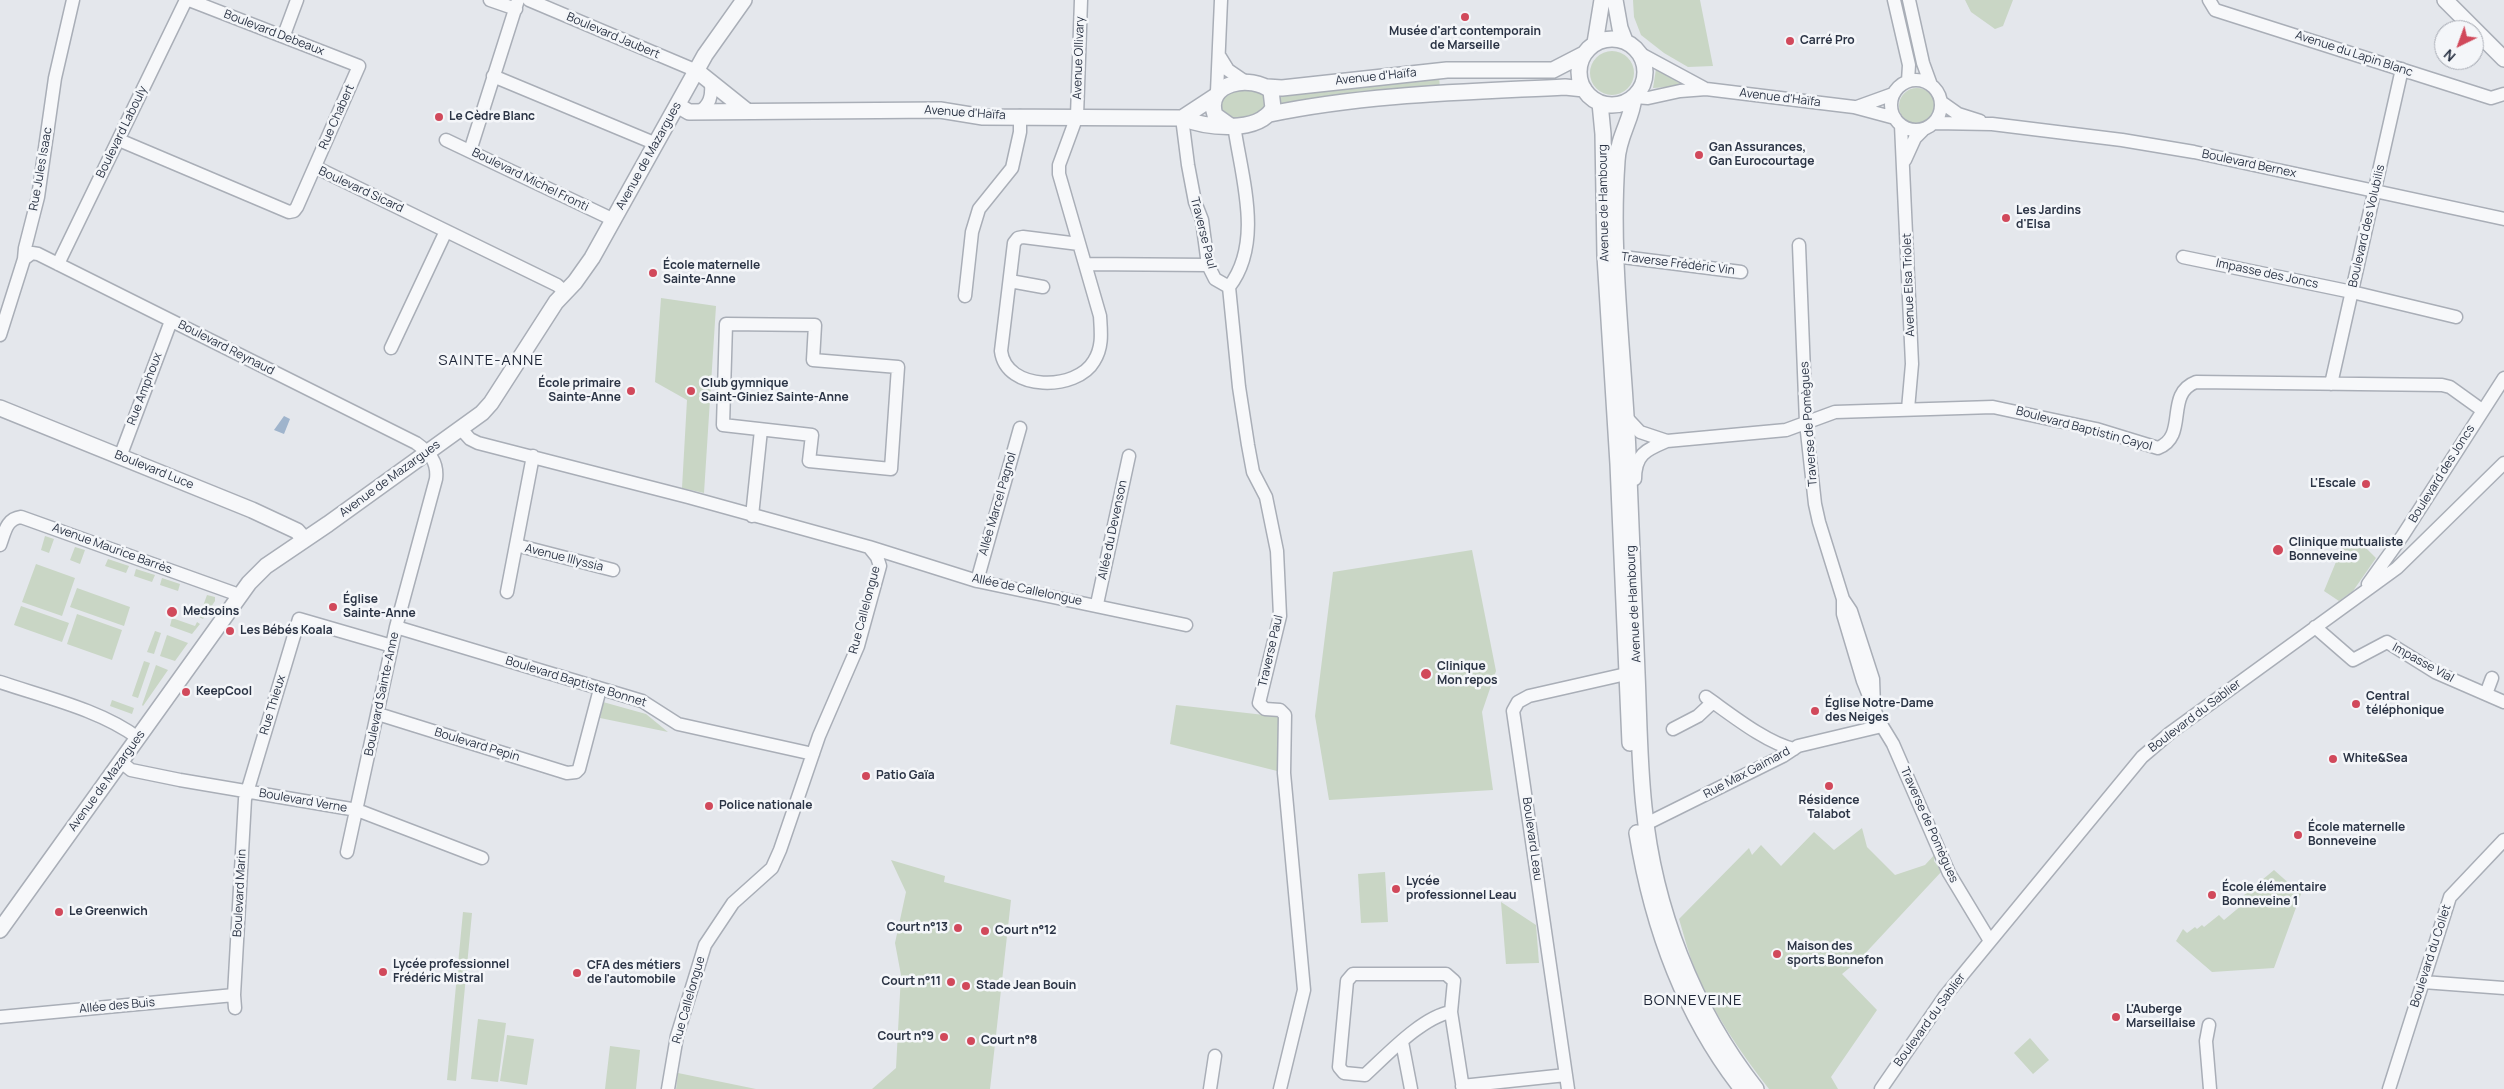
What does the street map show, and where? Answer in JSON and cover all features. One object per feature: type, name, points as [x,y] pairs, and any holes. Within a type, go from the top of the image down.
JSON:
[{"type":"street","name":"Rue Jules Isaac","points":[[0,335],[24,260],[25,248],[38,197],[55,78],[73,0]]},
{"type":"street","name":"Boulevard Debeaux","points":[[187,0],[284,35],[359,66]]},
{"type":"street","name":"Boulevard Labouly","points":[[58,264],[187,0]]},
{"type":"street","points":[[284,35],[298,0]]},
{"type":"street","points":[[470,151],[517,5],[490,0]]},
{"type":"street","name":"Boulevard Jaubert","points":[[529,0],[697,71]]},
{"type":"street","name":"Avenue Ollivary","points":[[1010,281],[1001,351],[1002,360],[1009,370],[1021,378],[1034,383],[1052,382],[1076,376],[1088,370],[1099,350],[1100,316],[1059,174],[1059,165],[1077,116],[1081,0]]},
{"type":"street","points":[[1182,118],[1215,95],[1225,87],[1247,83],[1267,87],[1274,98],[1273,108],[1270,114],[1258,122],[1231,125],[1216,115],[1215,95],[1220,57],[1220,0]]},
{"type":"street","points":[[1595,43],[1602,0]]},
{"type":"street","points":[[1615,0],[1620,28],[1625,41]]},
{"type":"street","points":[[1894,0],[1909,65],[1908,81]]},
{"type":"street","points":[[1909,0],[1923,63],[1932,85],[1940,95],[1941,109],[1929,126],[1912,130],[1898,122],[1892,110],[1893,94],[1897,89],[1908,81],[1924,81],[1932,85]]},
{"type":"street","name":"Avenue du Lapin Blanc","points":[[2209,0],[2215,10],[2491,98],[2504,94]]},
{"type":"street","points":[[2445,0],[2504,59]]},
{"type":"street","name":"Avenue de Mazargues","points":[[0,930],[239,595],[266,566],[328,524],[482,413],[491,403],[565,292],[580,275],[614,220],[654,144],[705,55],[742,1]]},
{"type":"street","points":[[1615,38],[1625,41],[1641,54],[1646,72],[1645,82],[1634,97],[1618,105],[1600,103],[1584,89],[1579,72],[1584,54],[1595,43],[1615,38]]},
{"type":"street","name":"Avenue d'Haïfa","points":[[1267,87],[1282,88],[1381,76],[1456,70],[1553,70],[1584,54]]},
{"type":"street","name":"Avenue d'Haïfa","points":[[1641,54],[1706,89]]},
{"type":"street","points":[[1220,57],[1228,70],[1247,83]]},
{"type":"street","name":"Rue Chabert","points":[[315,167],[359,66]]},
{"type":"street","name":"Boulevard des Volubilis","points":[[2332,384],[2402,69]]},
{"type":"street","points":[[1456,70],[1457,93]]},
{"type":"street","points":[[697,71],[747,111]]},
{"type":"street","points":[[493,76],[654,144]]},
{"type":"street","points":[[699,112],[709,103],[712,95],[711,84]]},
{"type":"street","name":"Avenue d'Haïfa","points":[[1270,114],[1391,98],[1565,87],[1584,89]]},
{"type":"street","name":"Avenue d'Haïfa","points":[[1634,97],[1648,98],[1680,91],[1706,89],[1854,107],[1898,122]]},
{"type":"street","name":"Avenue d'Haïfa","points":[[1854,107],[1893,94]]},
{"type":"street","name":"Avenue de Hambourg","points":[[1634,97],[1633,109],[1620,136],[1617,157],[1615,256],[1626,417],[1646,824],[1665,913],[1681,959],[1712,1023],[1734,1059],[1756,1089]]},
{"type":"street","name":"Boulevard Bernex","points":[[1941,102],[1958,114],[1992,124]]},
{"type":"street","name":"Avenue de Hambourg","points":[[1600,103],[1604,134],[1605,256],[1618,483],[1626,674],[1635,813],[1641,854],[1654,912],[1668,953],[1684,994],[1709,1040],[1742,1089]]},
{"type":"street","name":"Avenue d'Haïfa","points":[[677,105],[689,112],[940,110],[983,116],[1182,118],[1194,123],[1231,125]]},
{"type":"street","points":[[965,296],[972,232],[979,209],[1012,168],[1020,132],[1020,116]]},
{"type":"street","name":"Traverse Paul","points":[[1182,118],[1188,165],[1195,202],[1202,220],[1208,265],[1215,279],[1229,287],[1239,387],[1253,472],[1266,497],[1278,551],[1280,616],[1259,703],[1264,709],[1280,710],[1285,715],[1284,773],[1304,990],[1280,1089]]},
{"type":"street","name":"Avenue Elsa Triolet","points":[[1898,122],[1904,162],[1912,364],[1908,409]]},
{"type":"street","name":"Boulevard Bernex","points":[[1929,126],[1992,124],[2122,140],[2194,152],[2504,219]]},
{"type":"street","points":[[1229,287],[1243,261],[1249,223],[1231,125]]},
{"type":"street","name":"Avenue Elsa Triolet","points":[[1904,162],[1915,138],[1929,126]]},
{"type":"street","name":"Boulevard Sicard","points":[[119,140],[289,212],[294,211],[297,207],[315,167],[557,285],[565,292]]},
{"type":"street","name":"Boulevard Michel Fronti","points":[[446,140],[614,220]]},
{"type":"street","points":[[391,348],[446,232]]},
{"type":"street","points":[[1043,287],[1010,281],[1014,243],[1018,238],[1079,244]]},
{"type":"street","name":"Traverse de Pomègues","points":[[1799,245],[1806,423],[1819,522],[1843,599],[1851,611],[1873,679],[1874,706],[1882,726],[1893,744],[1949,873],[1990,941]]},
{"type":"street","name":"Boulevard Reynaud","points":[[24,260],[32,253],[38,254],[416,443],[428,452]]},
{"type":"street","name":"Traverse Frédéric Vin","points":[[1615,256],[1741,272]]},
{"type":"street","name":"Impasse des Joncs","points":[[2183,257],[2352,292],[2456,317]]},
{"type":"street","points":[[1086,264],[1208,265]]},
{"type":"street","name":"Rue Amphoux","points":[[120,457],[171,321]]},
{"type":"street","points":[[726,324],[815,325],[813,360],[898,367],[890,469],[809,461],[812,435],[761,430],[722,425],[726,324]]},
{"type":"street","name":"Boulevard des Joncs","points":[[2362,594],[2403,536],[2504,378]]},
{"type":"street","name":"Boulevard Baptistin Cayol","points":[[1631,524],[1636,500],[1636,462],[1648,449],[1667,441],[1786,430],[1835,412],[1993,406],[2096,429],[2158,448],[2170,441],[2175,434],[2180,394],[2189,384],[2196,382],[2442,384],[2450,387],[2482,410]]},
{"type":"street","name":"Boulevard Luce","points":[[0,408],[252,510],[297,531],[304,539]]},
{"type":"street","name":"Boulevard Baptistin Cayol","points":[[1626,417],[1640,432],[1667,441]]},
{"type":"street","name":"Rue Callelongue","points":[[460,428],[470,439],[478,443],[533,456],[869,547],[877,556],[880,566],[858,646],[812,754],[786,836],[772,868],[733,903],[705,945],[677,1036],[668,1089]]},
{"type":"street","name":"Allée Marcel Pagnol","points":[[977,581],[1020,428]]},
{"type":"street","points":[[752,516],[761,430]]},
{"type":"street","name":"Boulevard Sainte-Anne","points":[[347,852],[396,627],[436,479],[435,462],[428,452]]},
{"type":"street","name":"Avenue Illyssia","points":[[507,592],[533,456]]},
{"type":"street","name":"Allée du Devenson","points":[[1097,604],[1129,456]]},
{"type":"street","name":"Boulevard du Sablier","points":[[1881,1089],[1945,996],[2142,757],[2170,733],[2397,568],[2502,470]]},
{"type":"street","name":"Avenue Maurice Barrès","points":[[0,544],[8,522],[14,518],[21,517],[239,595]]},
{"type":"street","name":"Avenue Illyssia","points":[[516,545],[613,570]]},
{"type":"street","name":"Allée de Callelongue","points":[[869,547],[977,581],[1097,604],[1186,625]]},
{"type":"street","name":"Rue Thieux","points":[[247,792],[299,619],[392,646]]},
{"type":"street","name":"Boulevard Baptiste Bonnet","points":[[396,627],[642,701],[678,724],[812,754]]},
{"type":"street","name":"Impasse Vial","points":[[2315,627],[2353,660],[2387,642],[2435,672],[2504,702]]},
{"type":"street","name":"Boulevard Leau","points":[[1568,1089],[1513,711],[1518,702],[1530,696],[1626,674]]},
{"type":"street","points":[[2486,694],[2492,678]]},
{"type":"street","points":[[0,682],[120,725],[138,738]]},
{"type":"street","name":"Boulevard Pepin","points":[[378,714],[567,773],[576,772],[579,768],[600,689]]},
{"type":"street","points":[[1673,729],[1698,716],[1709,699],[1767,737],[1784,747],[1794,749]]},
{"type":"street","name":"Rue Max Gaimard","points":[[1646,824],[1794,749],[1882,726]]},
{"type":"street","name":"Boulevard Verne","points":[[120,762],[131,770],[357,810],[482,858]]},
{"type":"street","name":"Boulevard Marin","points":[[234,1001],[247,792]]},
{"type":"street","name":"Boulevard du Collet","points":[[2389,1089],[2450,897],[2504,840]]},
{"type":"street","points":[[1451,1012],[1440,1014],[1402,1042],[1365,1075],[1344,1073],[1339,1067],[1347,980],[1353,974],[1446,974],[1454,981],[1451,1012],[1463,1087],[1566,1075]]},
{"type":"street","points":[[2423,982],[2504,988]]},
{"type":"street","name":"Allée des Buis","points":[[0,1017],[234,1001]]},
{"type":"street","points":[[2209,1025],[2206,1040],[2210,1089]]},
{"type":"street","points":[[1402,1042],[1411,1089]]},
{"type":"street","points":[[1210,1089],[1215,1056]]},
{"type":"green space","points":[[1633,0],[1700,0],[1713,66],[1688,67],[1664,53],[1641,35],[1634,17]]},
{"type":"green space","points":[[1965,0],[2013,0],[2003,26],[1995,29],[1971,12]]},
{"type":"green space","points":[[1608,51],[1616,51],[1628,57],[1634,73],[1628,89],[1616,95],[1608,95],[1596,89],[1590,77],[1590,69],[1596,57]]},
{"type":"green space","points":[[1656,69],[1684,86],[1653,88]]},
{"type":"green space","points":[[1439,75],[1440,90],[1278,105],[1277,94]]},
{"type":"green space","points":[[1242,88],[1262,91],[1269,103],[1255,118],[1230,119],[1222,115],[1218,101],[1222,95]]},
{"type":"green space","points":[[1917,88],[1930,93],[1935,106],[1930,119],[1917,124],[1904,119],[1899,106],[1904,93]]},
{"type":"green space","name":"Club gymnique Saint-Giniez Sainte-Anne","points":[[661,298],[716,306],[704,493],[682,488],[687,400],[655,382]]},
{"type":"green space","points":[[45,536],[54,539],[49,553],[41,550]]},
{"type":"green space","points":[[2345,540],[2361,543],[2376,558],[2353,591],[2339,601],[2324,591]]},
{"type":"green space","points":[[75,547],[85,550],[80,564],[70,560]]},
{"type":"green space","points":[[1472,550],[1496,671],[1482,712],[1493,790],[1329,800],[1315,716],[1333,572]]},
{"type":"green space","points":[[108,559],[129,566],[126,573],[105,566]]},
{"type":"green space","points":[[36,564],[75,578],[62,616],[22,602]]},
{"type":"green space","points":[[136,569],[155,575],[152,582],[134,576]]},
{"type":"green space","points":[[162,578],[180,584],[178,591],[160,585]]},
{"type":"green space","points":[[77,588],[130,607],[124,626],[70,607]]},
{"type":"green space","points":[[207,595],[215,597],[215,601],[203,619],[199,617]]},
{"type":"green space","points":[[21,606],[69,623],[62,642],[14,625]]},
{"type":"green space","points":[[77,614],[122,630],[112,660],[67,644]]},
{"type":"green space","points":[[172,618],[195,626],[197,622],[200,624],[192,634],[170,626]]},
{"type":"green space","points":[[155,631],[161,633],[154,654],[147,652]]},
{"type":"green space","points":[[167,635],[188,643],[175,661],[160,656]]},
{"type":"green space","points":[[144,661],[150,663],[138,698],[132,696]]},
{"type":"green space","points":[[156,665],[168,670],[143,706],[142,705]]},
{"type":"green space","points":[[112,700],[134,708],[132,714],[110,706]]},
{"type":"green space","points":[[603,702],[646,714],[668,732],[600,718]]},
{"type":"green space","points":[[1176,705],[1282,717],[1281,772],[1170,744]]},
{"type":"green space","name":"Maison des sports Bonnefon","points":[[1862,828],[1867,847],[1895,875],[1925,865],[1936,853],[1934,861],[1942,871],[1859,960],[1842,974],[1877,1010],[1831,1077],[1838,1089],[1769,1089],[1737,1046],[1709,999],[1692,961],[1679,919],[1749,848],[1752,855],[1761,845],[1781,866],[1814,832],[1834,850]]},
{"type":"green space","name":"Stade Jean Bouin","points":[[891,860],[945,876],[944,882],[1011,900],[990,1089],[872,1089],[896,1068],[901,975],[895,943],[906,892]]},
{"type":"green space","points":[[2274,870],[2301,894],[2274,968],[2212,972],[2176,941],[2183,929],[2187,933],[2195,927],[2197,929],[2202,925],[2204,927],[2219,915],[2224,920],[2248,900],[2244,895]]},
{"type":"green space","points":[[1385,872],[1388,922],[1361,923],[1358,874]]},
{"type":"green space","points":[[1501,902],[1536,925],[1539,963],[1506,964]]},
{"type":"green space","points":[[463,912],[472,913],[456,1081],[447,1080]]},
{"type":"green space","points":[[478,1019],[506,1023],[498,1082],[471,1079]]},
{"type":"green space","points":[[507,1035],[534,1039],[527,1085],[500,1081]]},
{"type":"green space","points":[[2030,1038],[2049,1060],[2033,1074],[2014,1053]]},
{"type":"green space","points":[[610,1046],[640,1050],[636,1089],[605,1089]]},
{"type":"green space","points":[[678,1073],[756,1089],[676,1089]]},
{"type":"water","points":[[284,416],[290,419],[284,434],[274,430]]},
{"type":"place","name":"Musée d'art contemporain de Marseille","points":[[1465,17]]},
{"type":"place","name":"Carré Pro","points":[[1790,41]]},
{"type":"place","name":"Le Cèdre Blanc","points":[[439,117]]},
{"type":"place","name":"Gan Assurances, Gan Eurocourtage","points":[[1699,155]]},
{"type":"place","name":"Les Jardins d'Elsa","points":[[2006,218]]},
{"type":"place","name":"École maternelle Sainte-Anne","points":[[653,273]]},
{"type":"place","name":"École primaire Sainte-Anne","points":[[631,391]]},
{"type":"place","name":"Club gymnique Saint-Giniez Sainte-Anne","points":[[691,391]]},
{"type":"place","name":"L'Escale","points":[[2366,484]]},
{"type":"place","name":"Clinique mutualiste Bonneveine","points":[[2278,550]]},
{"type":"place","name":"Église Sainte-Anne","points":[[333,607]]},
{"type":"place","name":"Medsoins","points":[[172,612]]},
{"type":"place","name":"Les Bébés Koala","points":[[230,631]]},
{"type":"place","name":"Clinique Mon repos","points":[[1426,674]]},
{"type":"place","name":"KeepCool","points":[[186,692]]},
{"type":"place","name":"Central téléphonique","points":[[2356,704]]},
{"type":"place","name":"Église Notre-Dame des Neiges","points":[[1815,711]]},
{"type":"place","name":"White&Sea","points":[[2333,759]]},
{"type":"place","name":"Patio Gaïa","points":[[866,776]]},
{"type":"place","name":"Résidence Talabot","points":[[1829,786]]},
{"type":"place","name":"Police nationale","points":[[709,806]]},
{"type":"place","name":"École maternelle Bonneveine","points":[[2298,835]]},
{"type":"place","name":"Lycée professionnel Leau","points":[[1396,889]]},
{"type":"place","name":"École élémentaire Bonneveine 1","points":[[2212,895]]},
{"type":"place","name":"Le Greenwich","points":[[59,912]]},
{"type":"place","name":"Court n°13","points":[[958,928]]},
{"type":"place","name":"Court n°12","points":[[985,931]]},
{"type":"place","name":"Maison des sports Bonnefon","points":[[1777,954]]},
{"type":"place","name":"Lycée professionnel Frédéric Mistral","points":[[383,972]]},
{"type":"place","name":"CFA des métiers de l'automobile","points":[[577,973]]},
{"type":"place","name":"Court n°11","points":[[951,982]]},
{"type":"place","name":"Stade Jean Bouin","points":[[966,986]]},
{"type":"place","name":"L'Auberge Marseillaise","points":[[2116,1017]]},
{"type":"place","name":"Court n°9","points":[[944,1037]]},
{"type":"place","name":"Court n°8","points":[[971,1041]]},
{"type":"district","name":"SAINTE-ANNE","points":[[491,361]]},
{"type":"district","name":"BONNEVEINE","points":[[1693,1001]]}]
